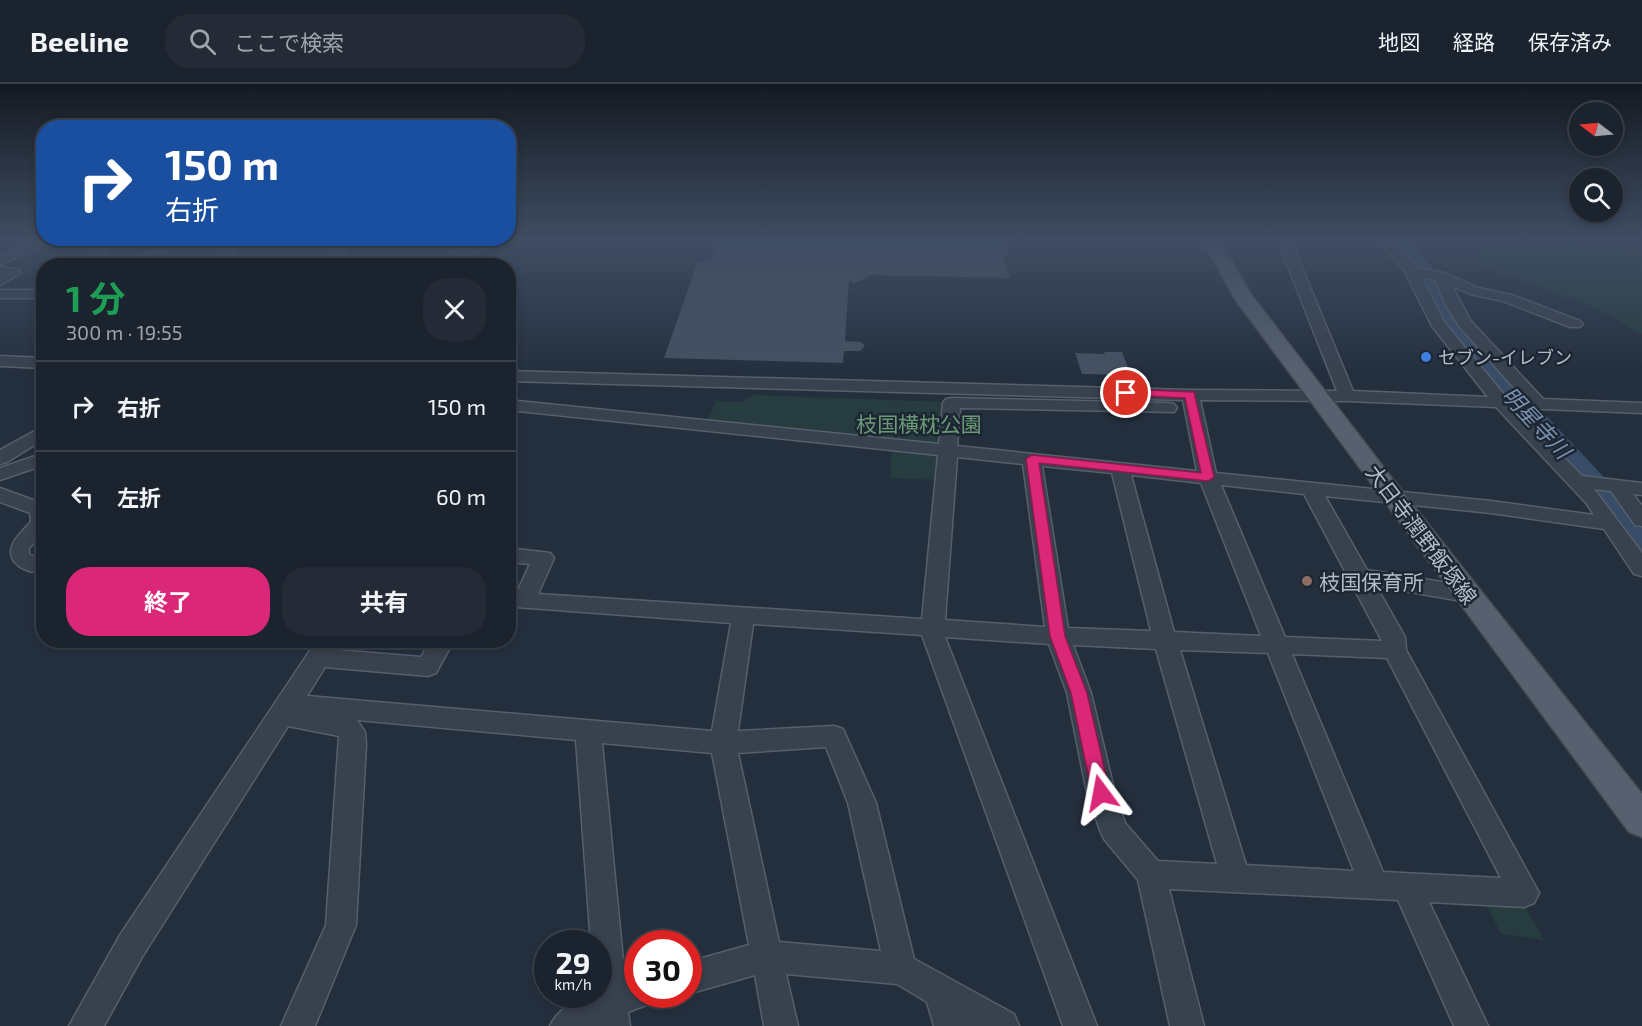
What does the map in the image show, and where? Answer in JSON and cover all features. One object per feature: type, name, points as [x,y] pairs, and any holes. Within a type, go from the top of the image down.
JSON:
[{"type":"main road","name":"大日寺潤野飯塚線","points":[[1235,285],[1392,496],[1642,821]]},
{"type":"street","points":[[1302,285],[1347,396]]},
{"type":"street","points":[[1420,285],[1437,323],[1519,402],[1598,484],[1642,520]]},
{"type":"street","points":[[1442,285],[1464,323],[1519,402]]},
{"type":"street","points":[[1460,285],[1475,291],[1507,298],[1575,324]]},
{"type":"street","points":[[0,294],[36,294]]},
{"type":"street","points":[[0,361],[36,363]]},
{"type":"street","points":[[516,376],[1192,402]]},
{"type":"street","points":[[1080,1026],[934,641],[933,628],[952,404],[1192,402],[1347,396],[1642,408]]},
{"type":"street","points":[[1192,402],[1208,477],[1374,885]]},
{"type":"street","points":[[516,406],[1392,496],[1612,524]]},
{"type":"street","points":[[0,458],[36,436]]},
{"type":"street","points":[[1032,459],[1058,636],[1079,693],[1101,793],[1114,830],[1151,874],[1187,1026]]},
{"type":"street","points":[[0,474],[36,461]]},
{"type":"street","points":[[1120,469],[1165,640],[1235,877]]},
{"type":"street","points":[[1598,484],[1642,489]]},
{"type":"street","points":[[1598,484],[1612,524],[1642,568]]},
{"type":"street","points":[[1151,874],[1524,893],[1394,650],[1393,637],[1311,488]]},
{"type":"street","points":[[0,494],[36,508]]},
{"type":"street","points":[[36,529],[20,547],[19,557],[36,566]]},
{"type":"street","points":[[516,556],[543,558],[524,601],[1058,636],[1394,650]]},
{"type":"street","points":[[1359,576],[1467,594]]},
{"type":"street","points":[[743,616],[723,743],[781,1026]]},
{"type":"street","points":[[86,1026],[131,946],[324,649],[428,667],[439,648]]},
{"type":"street","points":[[283,710],[723,743],[834,736],[862,803],[901,969]]},
{"type":"street","points":[[283,710],[340,725],[352,732],[340,924],[298,1026]]},
{"type":"street","points":[[567,1026],[620,1007],[588,732]]},
{"type":"street","points":[[1407,888],[1471,1026]]},
{"type":"street","points":[[702,974],[765,956],[901,969],[1002,1026]]},
{"type":"street","points":[[939,991],[951,1026]]},
{"type":"green space","points":[[1534,285],[1642,285],[1642,334],[1598,309]]},
{"type":"green space","name":"枝国横枕公園","points":[[754,395],[947,402],[944,445],[706,422],[716,401],[741,402]]},
{"type":"green space","points":[[892,450],[934,456],[938,460],[936,480],[890,478]]},
{"type":"green space","points":[[1484,901],[1523,903],[1544,940],[1501,934]]},
{"type":"building","points":[[690,285],[849,285],[845,341],[861,342],[865,346],[860,351],[844,351],[843,363],[664,358]]},
{"type":"building","points":[[1104,352],[1122,352],[1131,375],[1082,374],[1075,353],[1105,354]]},
{"type":"waterway","name":"明星寺川","points":[[1430,285],[1441,310],[1458,333],[1529,416],[1589,478],[1642,543]]},
{"type":"place","name":"セブン-イレブン","points":[[1426,357]]},
{"type":"place","name":"枝国保育所","points":[[1307,581]]},
{"type":"route","points":[[1101,793],[1079,693],[1058,636],[1032,459],[1208,477],[1190,394],[1126,393]]}]
